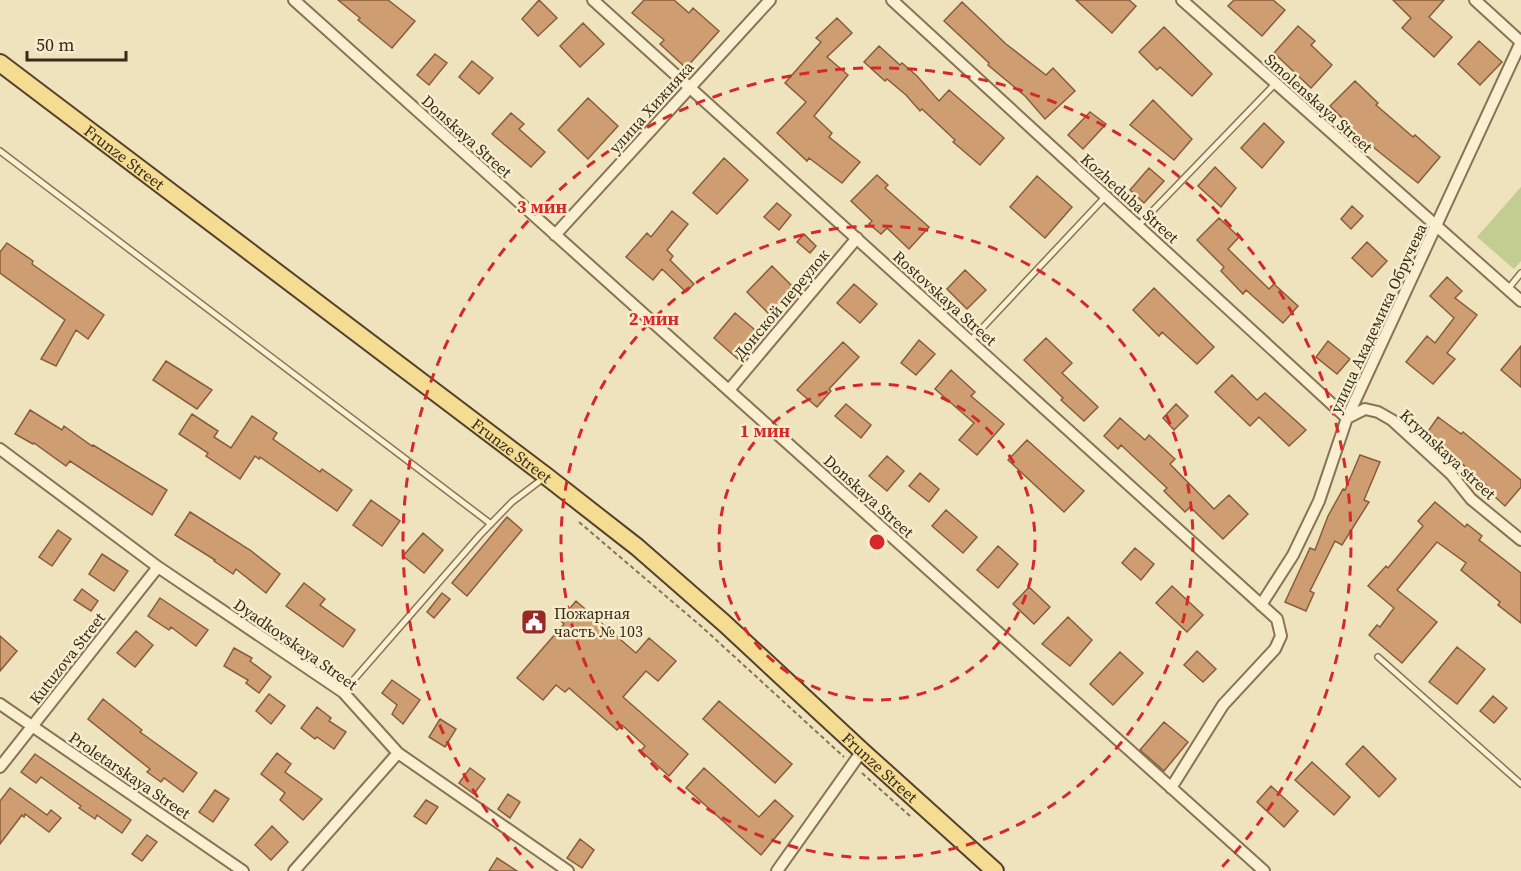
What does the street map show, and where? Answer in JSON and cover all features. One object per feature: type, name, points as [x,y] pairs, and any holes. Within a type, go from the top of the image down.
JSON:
[{"type":"main road","name":"Frunze Street","points":[[0,63],[637,547],[724,623],[857,758],[995,871]]},
{"type":"street","name":"Donskaya Street","points":[[294,0],[1264,871]]},
{"type":"street","name":"Rostovskaya Street","points":[[593,0],[1277,619],[1281,636],[1275,649],[1223,705],[1171,788]]},
{"type":"street","name":"улица Хижняка","points":[[555,235],[770,0]]},
{"type":"street","name":"Kozheduba Street","points":[[892,0],[1347,418]]},
{"type":"street","name":"Smolenskaya Street","points":[[1182,0],[1436,228],[1521,301]]},
{"type":"street","points":[[1475,0],[1521,42]]},
{"type":"street","name":"улица Академика Обручева","points":[[1261,605],[1293,555],[1319,501],[1347,418],[1521,42]]},
{"type":"street","name":"Донской переулок","points":[[729,390],[857,238]]},
{"type":"street","name":"Krymskaya street","points":[[1347,418],[1365,410],[1378,412],[1392,420],[1451,474],[1471,499],[1521,540]]},
{"type":"street","name":"Dyadkovskaya Street","points":[[0,448],[158,567],[343,692],[398,753],[568,871]]},
{"type":"street","name":"Kutuzova Street","points":[[0,767],[158,567]]},
{"type":"street","name":"Proletarskaya Street","points":[[0,704],[243,871]]},
{"type":"street","points":[[294,871],[398,753]]},
{"type":"street","points":[[777,871],[857,758]]},
{"type":"lane","points":[[1138,226],[1275,84]]},
{"type":"lane","points":[[0,152],[491,524]]},
{"type":"lane","points":[[969,341],[1106,196]]},
{"type":"lane","points":[[1508,289],[1521,273]]},
{"type":"lane","points":[[343,692],[491,524],[512,502],[546,476]]},
{"type":"lane","points":[[1378,657],[1521,784]]},
{"type":"path","points":[[579,522],[857,758],[912,818]]},
{"type":"green space","points":[[1521,187],[1521,261],[1514,269],[1477,237]]},
{"type":"building","points":[[338,0],[388,0],[415,21],[392,48]]},
{"type":"building","points":[[539,0],[557,18],[538,36],[522,19]]},
{"type":"building","points":[[644,0],[674,0],[689,13],[693,8],[719,31],[686,68],[660,44],[664,40],[632,13]]},
{"type":"building","points":[[1076,0],[1129,0],[1136,6],[1112,33]]},
{"type":"building","points":[[1234,0],[1273,0],[1285,10],[1262,36],[1228,6]]},
{"type":"building","points":[[1393,0],[1444,0],[1429,17],[1452,37],[1434,57],[1402,28],[1411,18]]},
{"type":"building","points":[[962,2],[1006,44],[1046,75],[1053,68],[1075,91],[1045,119],[1025,96],[988,65],[989,63],[944,21]]},
{"type":"building","points":[[837,18],[852,33],[827,57],[848,75],[814,116],[832,133],[829,137],[860,162],[842,183],[809,158],[807,161],[777,133],[806,102],[785,83],[821,42],[816,38]]},
{"type":"building","points":[[583,23],[604,44],[580,67],[560,46]]},
{"type":"building","points":[[1298,26],[1315,41],[1311,45],[1332,65],[1311,88],[1274,53]]},
{"type":"building","points":[[1164,27],[1212,74],[1192,96],[1160,67],[1157,70],[1139,52]]},
{"type":"building","points":[[1479,41],[1502,62],[1480,85],[1458,64]]},
{"type":"building","points":[[879,46],[900,65],[902,63],[917,76],[939,101],[949,90],[1004,138],[980,165],[953,142],[955,140],[922,109],[920,111],[906,95],[887,79],[885,81],[864,62]]},
{"type":"building","points":[[435,54],[447,63],[429,85],[417,75]]},
{"type":"building","points":[[472,61],[493,78],[479,94],[459,77]]},
{"type":"building","points":[[1355,81],[1378,103],[1376,105],[1440,157],[1418,183],[1363,139],[1330,106]]},
{"type":"building","points":[[588,98],[618,126],[588,159],[558,130]]},
{"type":"building","points":[[1153,100],[1192,139],[1174,160],[1130,125]]},
{"type":"building","points":[[1090,112],[1106,124],[1083,149],[1068,135]]},
{"type":"building","points":[[511,113],[524,124],[519,129],[545,152],[531,167],[492,134]]},
{"type":"building","points":[[1264,123],[1284,142],[1262,168],[1241,148]]},
{"type":"building","points":[[724,158],[748,180],[717,214],[693,193]]},
{"type":"building","points":[[1215,167],[1236,188],[1221,207],[1198,186]]},
{"type":"building","points":[[1149,168],[1164,181],[1144,203],[1130,190]]},
{"type":"building","points":[[877,175],[888,185],[885,188],[929,227],[909,249],[887,228],[881,234],[869,224],[872,221],[851,201]]},
{"type":"building","points":[[1037,176],[1072,207],[1045,238],[1010,207]]},
{"type":"building","points":[[777,203],[791,215],[779,230],[764,217]]},
{"type":"building","points":[[1352,206],[1363,216],[1351,229],[1341,219]]},
{"type":"building","points":[[672,211],[688,224],[667,250],[673,256],[670,260],[694,284],[686,292],[662,269],[653,280],[626,257],[647,233],[651,237]]},
{"type":"building","points":[[1219,218],[1239,237],[1228,249],[1269,289],[1274,284],[1298,306],[1283,323],[1246,290],[1243,294],[1221,271],[1224,267],[1197,240]]},
{"type":"building","points":[[804,234],[816,246],[810,253],[797,242]]},
{"type":"building","points":[[1367,242],[1387,261],[1372,277],[1352,258]]},
{"type":"building","points":[[7,243],[33,261],[32,264],[104,315],[88,339],[76,330],[56,366],[41,359],[65,320],[0,273],[0,252]]},
{"type":"building","points":[[772,266],[795,289],[769,314],[747,292]]},
{"type":"building","points":[[965,270],[986,290],[967,309],[947,289]]},
{"type":"building","points":[[1447,277],[1462,291],[1455,298],[1477,315],[1447,353],[1455,359],[1433,384],[1406,362],[1427,336],[1435,343],[1454,318],[1430,296]]},
{"type":"building","points":[[854,284],[877,304],[860,323],[837,303]]},
{"type":"building","points":[[1154,288],[1214,347],[1197,364],[1162,332],[1159,336],[1133,310]]},
{"type":"building","points":[[735,313],[761,335],[739,360],[714,338]]},
{"type":"building","points":[[1046,338],[1072,363],[1062,373],[1098,407],[1084,421],[1024,360]]},
{"type":"building","points":[[919,340],[935,354],[916,375],[901,363]]},
{"type":"building","points":[[1328,341],[1350,359],[1337,374],[1316,357]]},
{"type":"building","points":[[843,342],[859,357],[829,389],[831,391],[817,407],[797,390]]},
{"type":"building","points":[[1521,346],[1521,387],[1501,370]]},
{"type":"building","points":[[166,361],[212,390],[197,409],[153,380]]},
{"type":"building","points":[[951,370],[975,392],[971,396],[1004,424],[977,455],[959,440],[974,423],[935,389]]},
{"type":"building","points":[[1232,375],[1257,400],[1265,393],[1306,430],[1289,446],[1259,417],[1250,426],[1215,392]]},
{"type":"building","points":[[846,404],[871,425],[861,438],[835,416]]},
{"type":"building","points":[[1176,404],[1188,416],[1174,430],[1163,418]]},
{"type":"building","points":[[30,410],[62,430],[64,426],[92,446],[167,490],[152,515],[70,461],[66,466],[34,443],[15,434]]},
{"type":"building","points":[[192,414],[218,431],[214,437],[231,448],[252,416],[277,433],[273,439],[320,472],[322,469],[352,490],[337,511],[260,457],[259,459],[255,456],[240,479],[206,456],[208,453],[179,434]]},
{"type":"building","points":[[1438,417],[1461,434],[1463,432],[1521,480],[1521,487],[1505,506],[1493,495],[1495,493],[1459,461],[1438,444],[1436,447],[1424,437]]},
{"type":"building","points":[[1120,418],[1145,440],[1149,435],[1175,459],[1170,464],[1214,509],[1229,495],[1248,514],[1223,539],[1190,507],[1185,512],[1164,491],[1167,488],[1121,445],[1118,449],[1104,436]]},
{"type":"building","points":[[1027,440],[1084,491],[1064,512],[1008,460]]},
{"type":"building","points":[[1360,455],[1380,462],[1364,500],[1369,502],[1342,545],[1335,541],[1310,591],[1314,593],[1306,611],[1285,602],[1310,548],[1315,550],[1328,516],[1343,489],[1345,490]]},
{"type":"building","points":[[887,456],[904,471],[887,491],[869,476]]},
{"type":"building","points":[[920,473],[939,489],[929,502],[909,486]]},
{"type":"building","points":[[371,500],[400,521],[382,546],[353,525]]},
{"type":"building","points":[[1435,502],[1465,527],[1467,524],[1482,536],[1479,540],[1521,573],[1521,623],[1498,605],[1500,602],[1461,570],[1466,563],[1437,542],[1397,590],[1437,622],[1402,663],[1369,635],[1377,625],[1380,627],[1394,608],[1368,586],[1386,566],[1388,568],[1423,526],[1418,521]]},
{"type":"building","points":[[946,510],[977,537],[963,553],[932,526]]},
{"type":"building","points":[[190,512],[250,550],[280,574],[266,593],[236,569],[233,574],[175,535]]},
{"type":"building","points":[[507,517],[522,530],[467,596],[452,583]]},
{"type":"building","points":[[58,530],[71,539],[52,566],[39,557]]},
{"type":"building","points":[[423,533],[443,550],[424,573],[403,556]]},
{"type":"building","points":[[998,546],[1018,564],[998,588],[977,570]]},
{"type":"building","points":[[1135,548],[1154,564],[1141,580],[1122,563]]},
{"type":"building","points":[[102,554],[128,571],[114,591],[89,574]]},
{"type":"building","points":[[304,583],[325,599],[320,605],[355,630],[343,647],[286,606]]},
{"type":"building","points":[[1172,586],[1203,615],[1187,632],[1156,603]]},
{"type":"building","points":[[1029,587],[1050,607],[1034,624],[1013,604]]},
{"type":"building","points":[[82,589],[98,601],[91,611],[74,600]]},
{"type":"building","points":[[442,593],[450,599],[434,618],[427,612]]},
{"type":"building","points":[[160,598],[208,630],[196,646],[171,627],[169,630],[148,616]]},
{"type":"building","points":[[576,601],[636,653],[649,638],[676,661],[658,681],[646,671],[623,697],[688,754],[669,776],[641,751],[645,746],[622,725],[617,730],[569,688],[565,692],[556,685],[543,700],[517,678],[564,624],[560,620]]},
{"type":"building","points":[[1068,617],[1092,640],[1070,666],[1042,644]]},
{"type":"building","points":[[136,631],[153,645],[135,667],[117,653]]},
{"type":"building","points":[[0,636],[17,651],[0,671]]},
{"type":"building","points":[[1457,647],[1485,669],[1457,704],[1429,682]]},
{"type":"building","points":[[234,648],[252,658],[250,661],[271,677],[259,693],[246,683],[248,680],[224,666]]},
{"type":"building","points":[[1197,651],[1216,669],[1203,682],[1184,665]]},
{"type":"building","points":[[1120,652],[1143,673],[1113,705],[1090,684]]},
{"type":"building","points":[[392,680],[420,700],[403,724],[392,714],[397,705],[382,693]]},
{"type":"building","points":[[269,694],[285,706],[271,724],[256,711]]},
{"type":"building","points":[[1493,696],[1507,708],[1494,723],[1480,711]]},
{"type":"building","points":[[103,699],[142,730],[140,732],[197,773],[183,792],[164,778],[161,782],[147,772],[150,769],[88,719]]},
{"type":"building","points":[[719,701],[792,764],[775,783],[703,719]]},
{"type":"building","points":[[317,707],[331,718],[329,721],[346,732],[334,749],[301,728]]},
{"type":"building","points":[[440,719],[456,729],[445,747],[429,737]]},
{"type":"building","points":[[1164,722],[1188,742],[1164,771],[1140,750]]},
{"type":"building","points":[[1363,746],[1396,779],[1379,797],[1346,764]]},
{"type":"building","points":[[277,753],[291,764],[285,772],[322,799],[303,820],[280,800],[285,793],[261,774]]},
{"type":"building","points":[[35,754],[131,820],[122,833],[97,815],[95,819],[79,808],[81,806],[41,777],[36,783],[21,772]]},
{"type":"building","points":[[1312,762],[1350,797],[1334,815],[1295,780]]},
{"type":"building","points":[[470,768],[485,779],[474,794],[459,783]]},
{"type":"building","points":[[704,768],[759,817],[775,800],[793,816],[761,855],[686,788]]},
{"type":"building","points":[[1271,786],[1298,811],[1284,827],[1257,802]]},
{"type":"building","points":[[10,788],[47,815],[51,810],[61,818],[49,832],[25,814],[24,817],[22,815],[0,844],[0,801]]},
{"type":"building","points":[[215,790],[229,799],[213,822],[199,812]]},
{"type":"building","points":[[508,794],[520,802],[510,818],[498,809]]},
{"type":"building","points":[[426,800],[438,807],[426,824],[414,816]]},
{"type":"building","points":[[272,826],[288,842],[271,860],[255,845]]},
{"type":"building","points":[[147,835],[157,842],[142,861],[132,854]]},
{"type":"building","points":[[580,839],[594,850],[582,868],[567,858]]},
{"type":"building","points":[[497,858],[517,871],[489,871]]},
{"type":"place","name":"Пожарная часть № 103","points":[[534,622]]}]
